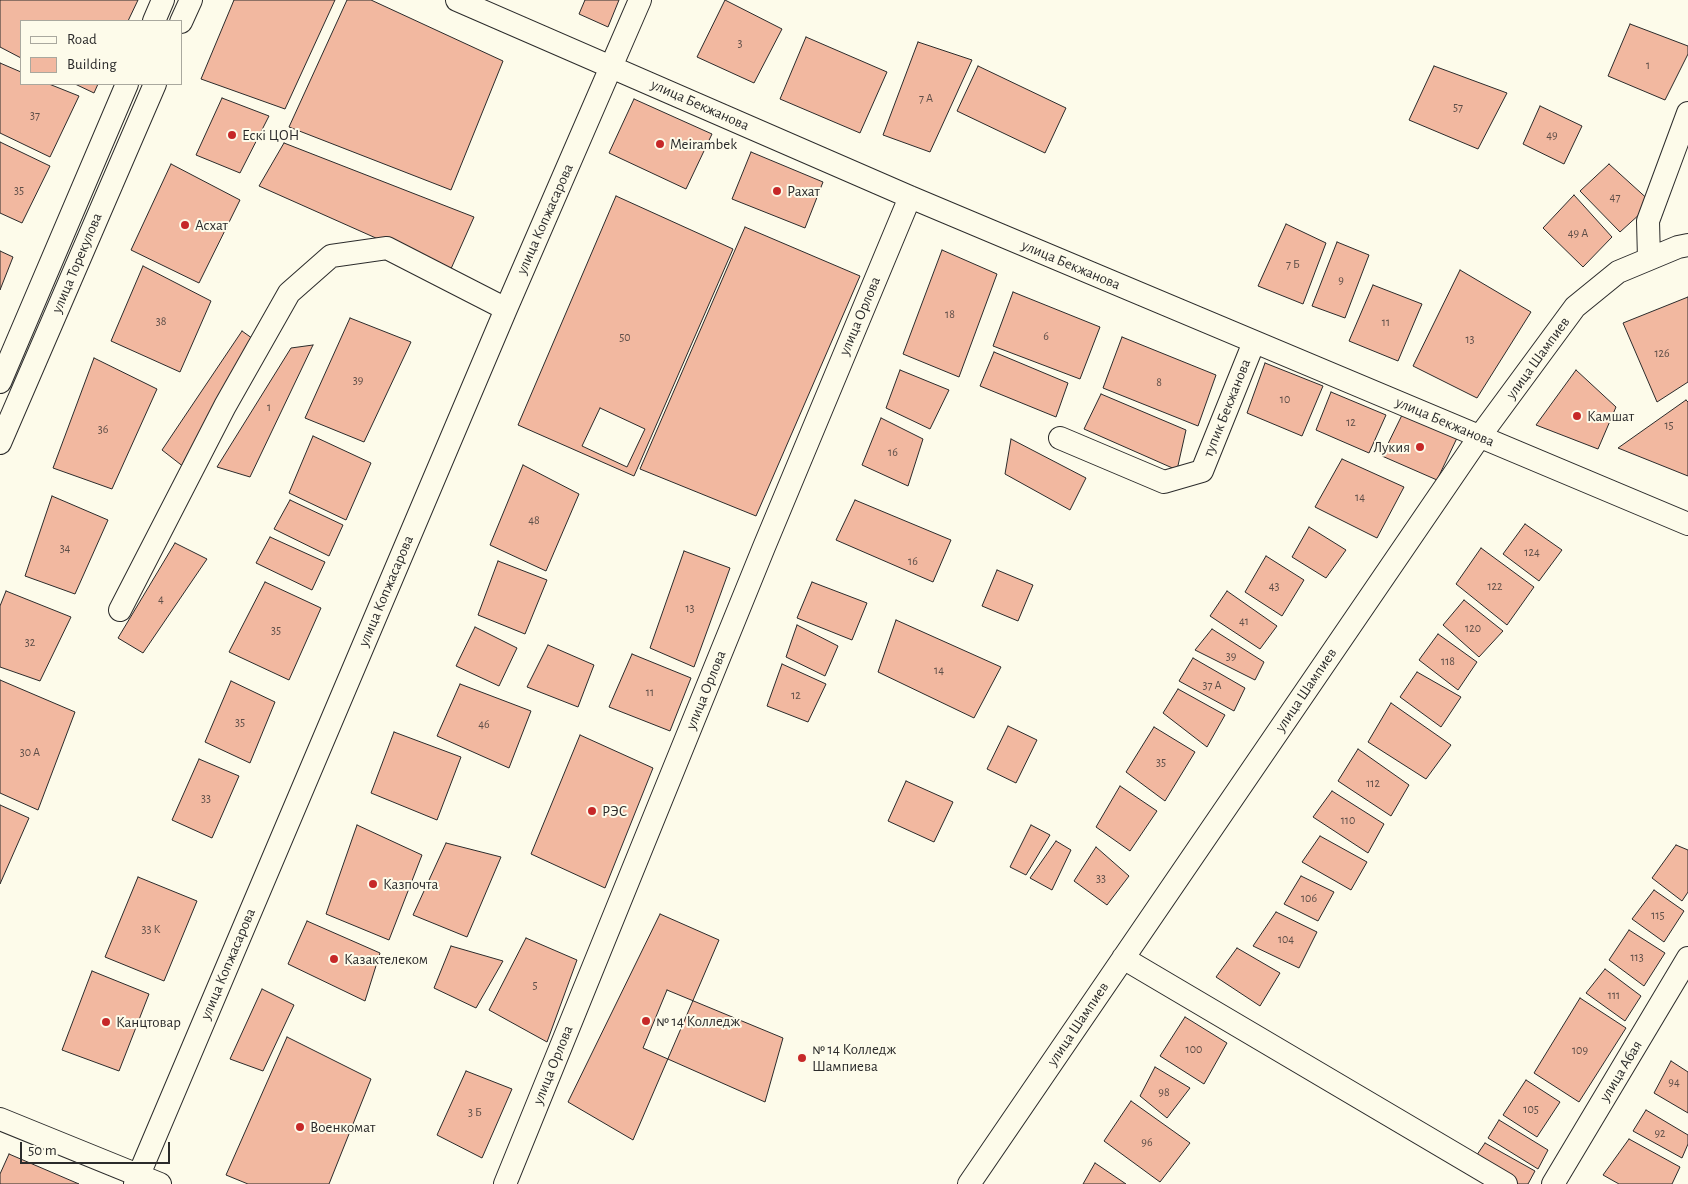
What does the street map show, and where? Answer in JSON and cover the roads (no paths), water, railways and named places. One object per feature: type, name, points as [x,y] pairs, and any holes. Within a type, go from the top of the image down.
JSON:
[{"type":"street","points":[[154,20],[162,0]]},
{"type":"street","points":[[182,20],[191,0]]},
{"type":"street","name":"улица Бекжанова","points":[[457,0],[612,66],[910,198],[1688,524]]},
{"type":"street","name":"улица Копжасарова","points":[[137,1180],[506,309],[640,0]]},
{"type":"street","name":"улица Торекулова","points":[[0,382],[127,85]]},
{"type":"street","name":"улица Торекулова","points":[[0,443],[155,85]]},
{"type":"street","points":[[1649,259],[1648,220],[1688,113]]},
{"type":"street","name":"улица Орлова","points":[[505,1184],[764,547],[910,198]]},
{"type":"street","name":"улица Шампиев","points":[[968,1184],[1480,436],[1575,307],[1618,272],[1678,247],[1688,245]]},
{"type":"street","points":[[120,610],[225,406],[289,293],[331,256],[387,248],[506,309]]},
{"type":"street","name":"тупик Бекжанова","points":[[1060,438],[1164,482],[1202,471],[1254,342]]},
{"type":"street","points":[[1123,958],[1506,1184]]},
{"type":"street","name":"улица Абая","points":[[1553,1184],[1688,958]]},
{"type":"street","points":[[0,1119],[137,1180],[160,1184]]},
{"type":"place","name":"Ескі ЦОН","points":[[232,135]]},
{"type":"place","name":"Meirambek","points":[[660,144]]},
{"type":"place","name":"Рахат","points":[[777,191]]},
{"type":"place","name":"Асхат","points":[[185,225]]},
{"type":"place","name":"Камшат","points":[[1577,416]]},
{"type":"place","name":"Лукия","points":[[1420,447]]},
{"type":"place","name":"РЭС","points":[[592,811]]},
{"type":"place","name":"Казпочта","points":[[373,884]]},
{"type":"place","name":"Казактелеком","points":[[334,959]]},
{"type":"place","name":"№ 14 Колледж","points":[[646,1021]]},
{"type":"place","name":"Канцтовар","points":[[106,1022]]},
{"type":"place","name":"№ 14 Колледж Шампиева","points":[[802,1058]]},
{"type":"place","name":"Военкомат","points":[[300,1127]]}]
